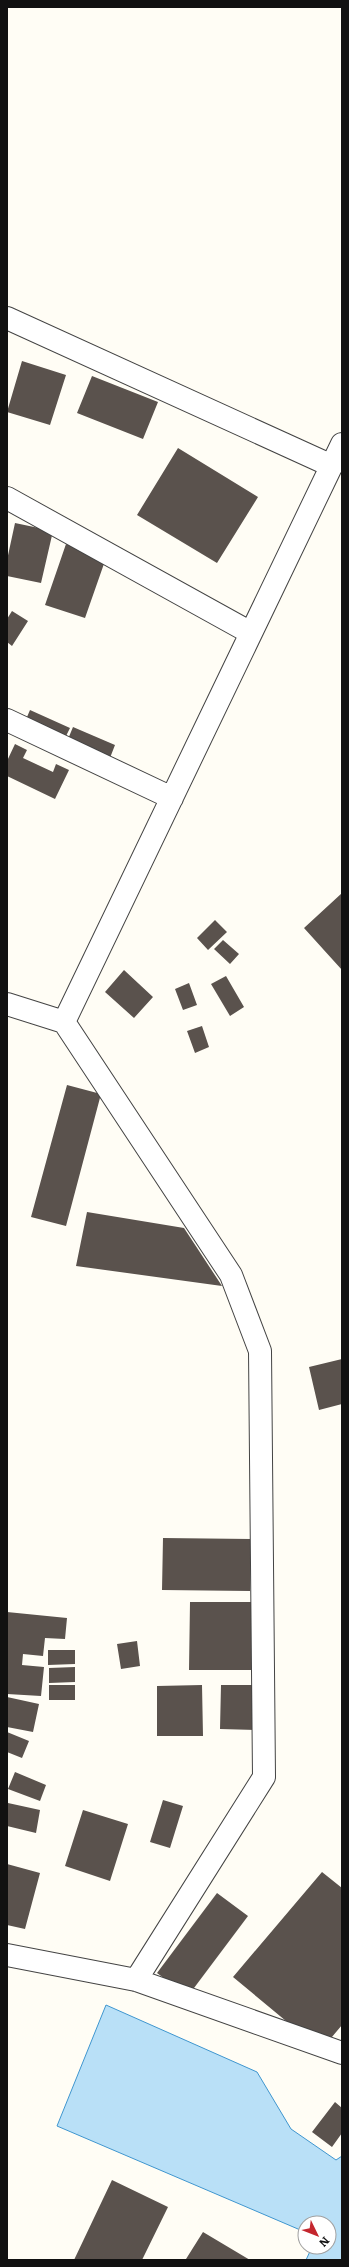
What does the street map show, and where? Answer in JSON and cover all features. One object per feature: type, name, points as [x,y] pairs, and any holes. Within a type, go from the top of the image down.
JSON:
[{"type":"street","points":[[7,318],[332,466]]},
{"type":"street","points":[[64,1022],[342,444]]},
{"type":"street","points":[[7,498],[251,633]]},
{"type":"street","points":[[7,720],[172,798]]},
{"type":"street","points":[[7,1004],[64,1022],[231,1275],[260,1351],[264,1777],[136,1980]]},
{"type":"street","points":[[7,1955],[136,1980],[342,2053]]},
{"type":"water","points":[[106,2005],[257,2072],[291,2129],[336,2160],[342,2156],[342,2260],[306,2260],[308,2255],[337,2255],[337,2215],[297,2215],[297,2229],[57,2126]]},
{"type":"building","points":[[22,361],[66,375],[50,425],[7,412]]},
{"type":"building","points":[[92,376],[158,402],[143,439],[77,413]]},
{"type":"building","points":[[178,448],[258,497],[217,563],[137,515]]},
{"type":"building","points":[[15,523],[53,531],[41,583],[7,576],[7,560]]},
{"type":"building","points":[[66,544],[106,558],[85,618],[45,605]]},
{"type":"building","points":[[12,611],[28,621],[12,646],[7,642],[7,619]]},
{"type":"building","points":[[30,710],[70,728],[63,742],[24,724]]},
{"type":"building","points":[[73,727],[115,745],[108,763],[66,744]]},
{"type":"building","points":[[15,744],[27,750],[23,758],[53,772],[56,764],[69,770],[55,799],[7,776],[7,761]]},
{"type":"building","points":[[342,893],[342,970],[304,928]]},
{"type":"building","points":[[215,920],[227,932],[208,950],[197,938]]},
{"type":"building","points":[[223,940],[239,954],[230,964],[214,949]]},
{"type":"building","points":[[124,970],[153,997],[134,1018],[105,992]]},
{"type":"building","points":[[226,976],[244,1007],[230,1016],[211,984]]},
{"type":"building","points":[[189,983],[197,1005],[183,1010],[175,989]]},
{"type":"building","points":[[202,1026],[209,1047],[195,1053],[187,1031]]},
{"type":"building","points":[[67,1085],[101,1094],[66,1226],[31,1217]]},
{"type":"building","points":[[87,1212],[184,1228],[222,1286],[76,1266]]},
{"type":"building","points":[[342,1359],[342,1404],[319,1410],[309,1367]]},
{"type":"building","points":[[163,1538],[251,1539],[250,1591],[162,1590]]},
{"type":"building","points":[[190,1602],[254,1602],[254,1670],[189,1670]]},
{"type":"building","points":[[7,1612],[67,1618],[65,1639],[45,1638],[43,1656],[23,1654],[22,1665],[44,1667],[41,1696],[7,1694]]},
{"type":"building","points":[[137,1641],[140,1666],[121,1669],[117,1644]]},
{"type":"building","points":[[48,1650],[75,1650],[75,1664],[48,1665]]},
{"type":"building","points":[[75,1667],[75,1682],[49,1683],[49,1668]]},
{"type":"building","points":[[49,1685],[75,1685],[75,1700],[49,1700]]},
{"type":"building","points":[[202,1685],[203,1736],[157,1736],[157,1686]]},
{"type":"building","points":[[221,1685],[258,1685],[257,1730],[220,1729]]},
{"type":"building","points":[[7,1697],[39,1704],[33,1732],[7,1727]]},
{"type":"building","points":[[7,1732],[29,1741],[22,1758],[7,1752]]},
{"type":"building","points":[[15,1772],[46,1785],[40,1801],[8,1789]]},
{"type":"building","points":[[163,1800],[183,1806],[170,1848],[150,1842]]},
{"type":"building","points":[[8,1803],[40,1810],[36,1833],[7,1826]]},
{"type":"building","points":[[83,1810],[128,1824],[110,1881],[65,1866]]},
{"type":"building","points":[[7,1864],[40,1873],[25,1929],[7,1925]]},
{"type":"building","points":[[322,1872],[342,1888],[342,2025],[321,2050],[233,1977]]},
{"type":"building","points":[[217,1893],[248,1916],[188,1996],[157,1973]]},
{"type":"building","points":[[335,2102],[342,2108],[342,2133],[332,2147],[312,2132]]},
{"type":"building","points":[[112,2180],[168,2207],[142,2260],[74,2260]]},
{"type":"building","points":[[203,2232],[250,2260],[186,2259]]}]
